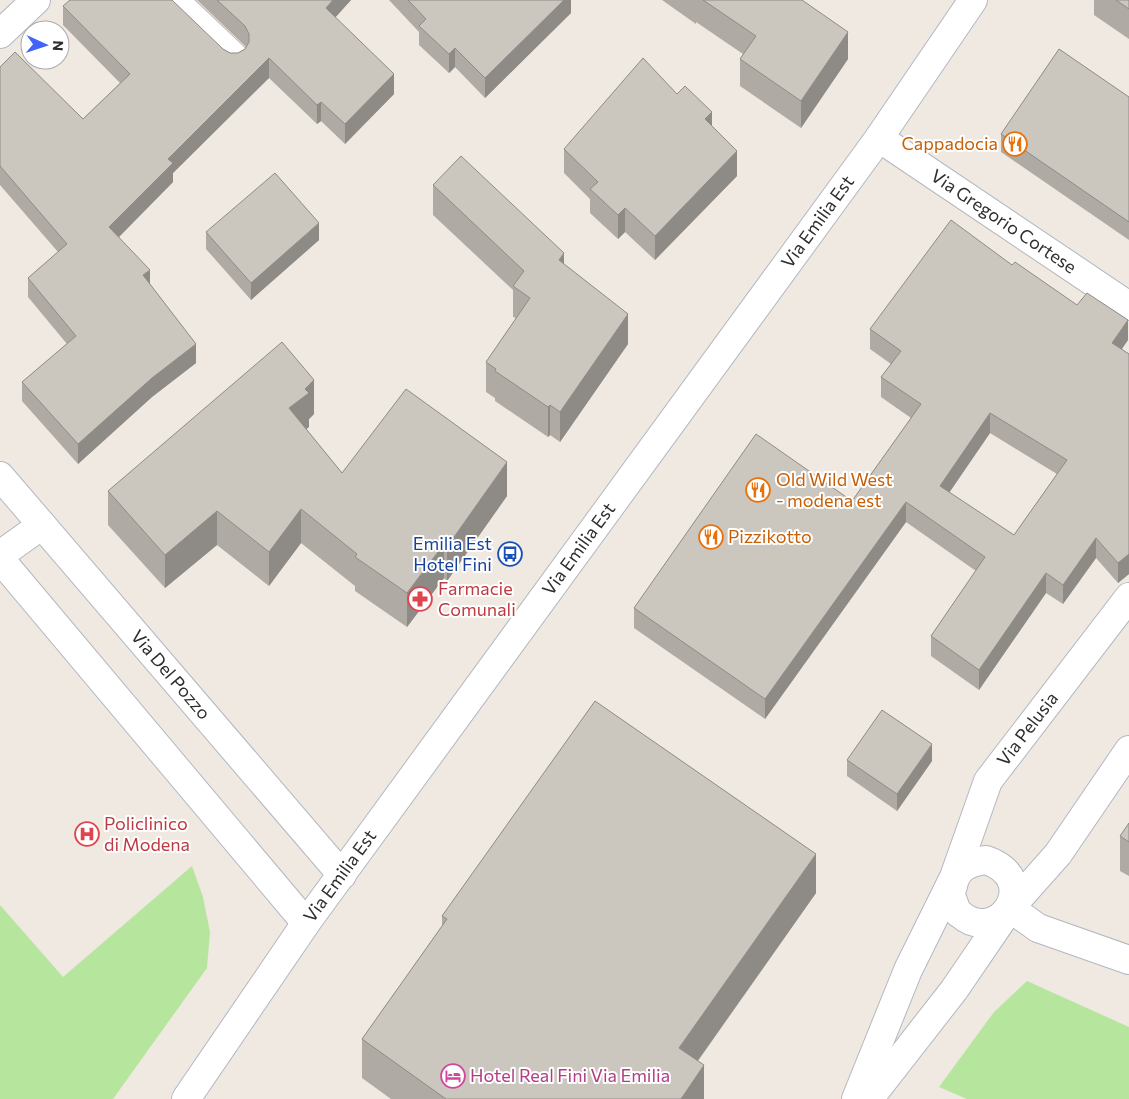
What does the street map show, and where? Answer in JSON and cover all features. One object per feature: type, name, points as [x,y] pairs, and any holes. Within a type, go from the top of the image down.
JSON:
[{"type":"street","points":[[0,34],[36,0]]},
{"type":"street","points":[[174,0],[234,57]]},
{"type":"street","name":"Via Emilia Est","points":[[186,1099],[306,924],[879,138],[973,0]]},
{"type":"street","name":"Via Gregorio Cortese","points":[[879,138],[1129,306]]},
{"type":"street","name":"Via Del Pozzo","points":[[0,476],[342,875]]},
{"type":"street","points":[[42,525],[0,557],[306,924]]},
{"type":"street","name":"Via Pelusia","points":[[856,1099],[908,970],[954,877],[988,781],[1129,597]]},
{"type":"street","name":"Via Pelusia","points":[[869,1099],[954,990],[1010,908],[1013,884],[1007,872],[998,864],[986,860],[973,861],[962,867],[954,877],[951,896],[959,914],[976,923],[996,921],[1010,908],[1058,854],[1129,750]]},
{"type":"street","points":[[1010,908],[1038,928],[1129,960]]},
{"type":"green space","points":[[192,866],[203,897],[210,932],[207,968],[113,1099],[0,1099],[0,905],[63,977]]},
{"type":"green space","points":[[1027,981],[1129,1027],[1129,1099],[967,1099],[939,1087],[994,1012]]},
{"type":"building","points":[[70,0],[172,0],[223,49],[230,53],[238,53],[245,49],[249,42],[249,34],[245,26],[217,0],[333,0],[326,8],[394,74],[345,124],[321,102],[317,105],[269,58],[168,159],[173,163],[109,227],[150,270],[143,275],[196,344],[152,378],[78,444],[22,382],[76,336],[28,278],[67,244],[0,166],[0,67],[15,52],[20,57],[20,70],[33,70],[83,119],[130,74],[63,6]]},
{"type":"building","points":[[408,0],[564,0],[485,78],[455,48],[449,54],[419,26],[426,19]]},
{"type":"building","points":[[703,0],[802,0],[848,32],[801,101],[740,59],[756,36]]},
{"type":"building","points":[[1116,0],[1129,0],[1129,9]]},
{"type":"building","points":[[1059,49],[1129,97],[1129,222],[1001,134]]},
{"type":"building","points":[[643,58],[677,94],[685,86],[712,112],[705,119],[737,151],[655,236],[625,208],[618,215],[590,189],[598,182],[564,149]]},
{"type":"building","points":[[461,156],[564,253],[559,260],[628,314],[560,412],[550,405],[548,407],[495,371],[496,369],[486,362],[530,298],[513,286],[524,271],[433,185]]},
{"type":"building","points":[[275,173],[319,223],[251,283],[206,232]]},
{"type":"building","points":[[951,220],[1012,265],[1015,262],[1077,305],[1087,293],[1128,320],[1112,343],[1129,354],[1129,554],[1118,563],[1096,538],[1063,585],[1046,573],[979,670],[931,636],[985,557],[906,502],[765,699],[634,608],[756,434],[852,501],[921,404],[881,377],[901,351],[870,329]],"holes":[[[990,413],[1067,460],[1014,535],[940,486]]]},
{"type":"building","points":[[282,342],[314,380],[305,389],[309,393],[289,408],[342,473],[406,389],[507,462],[447,547],[444,544],[407,593],[355,557],[357,554],[301,509],[269,552],[217,511],[165,555],[108,491]]},
{"type":"building","points":[[595,701],[816,854],[679,1048],[704,1065],[681,1099],[446,1099],[362,1039],[447,919],[442,916]]},
{"type":"building","points":[[882,710],[932,744],[897,794],[847,760]]},
{"type":"building","points":[[1129,823],[1129,842],[1120,836]]},
{"type":"place","name":"Cappadocia","points":[[1015,144]]},
{"type":"place","name":"Old Wild West - modena est","points":[[758,490]]},
{"type":"place","name":"Pizzikotto","points":[[711,537]]},
{"type":"place","name":"Emilia Est Hotel Fini","points":[[510,554]]},
{"type":"place","name":"Farmacie Comunali","points":[[420,599]]},
{"type":"place","name":"Policlinico di Modena","points":[[87,834]]},
{"type":"place","name":"Hotel Real Fini Via Emilia","points":[[453,1076]]}]
